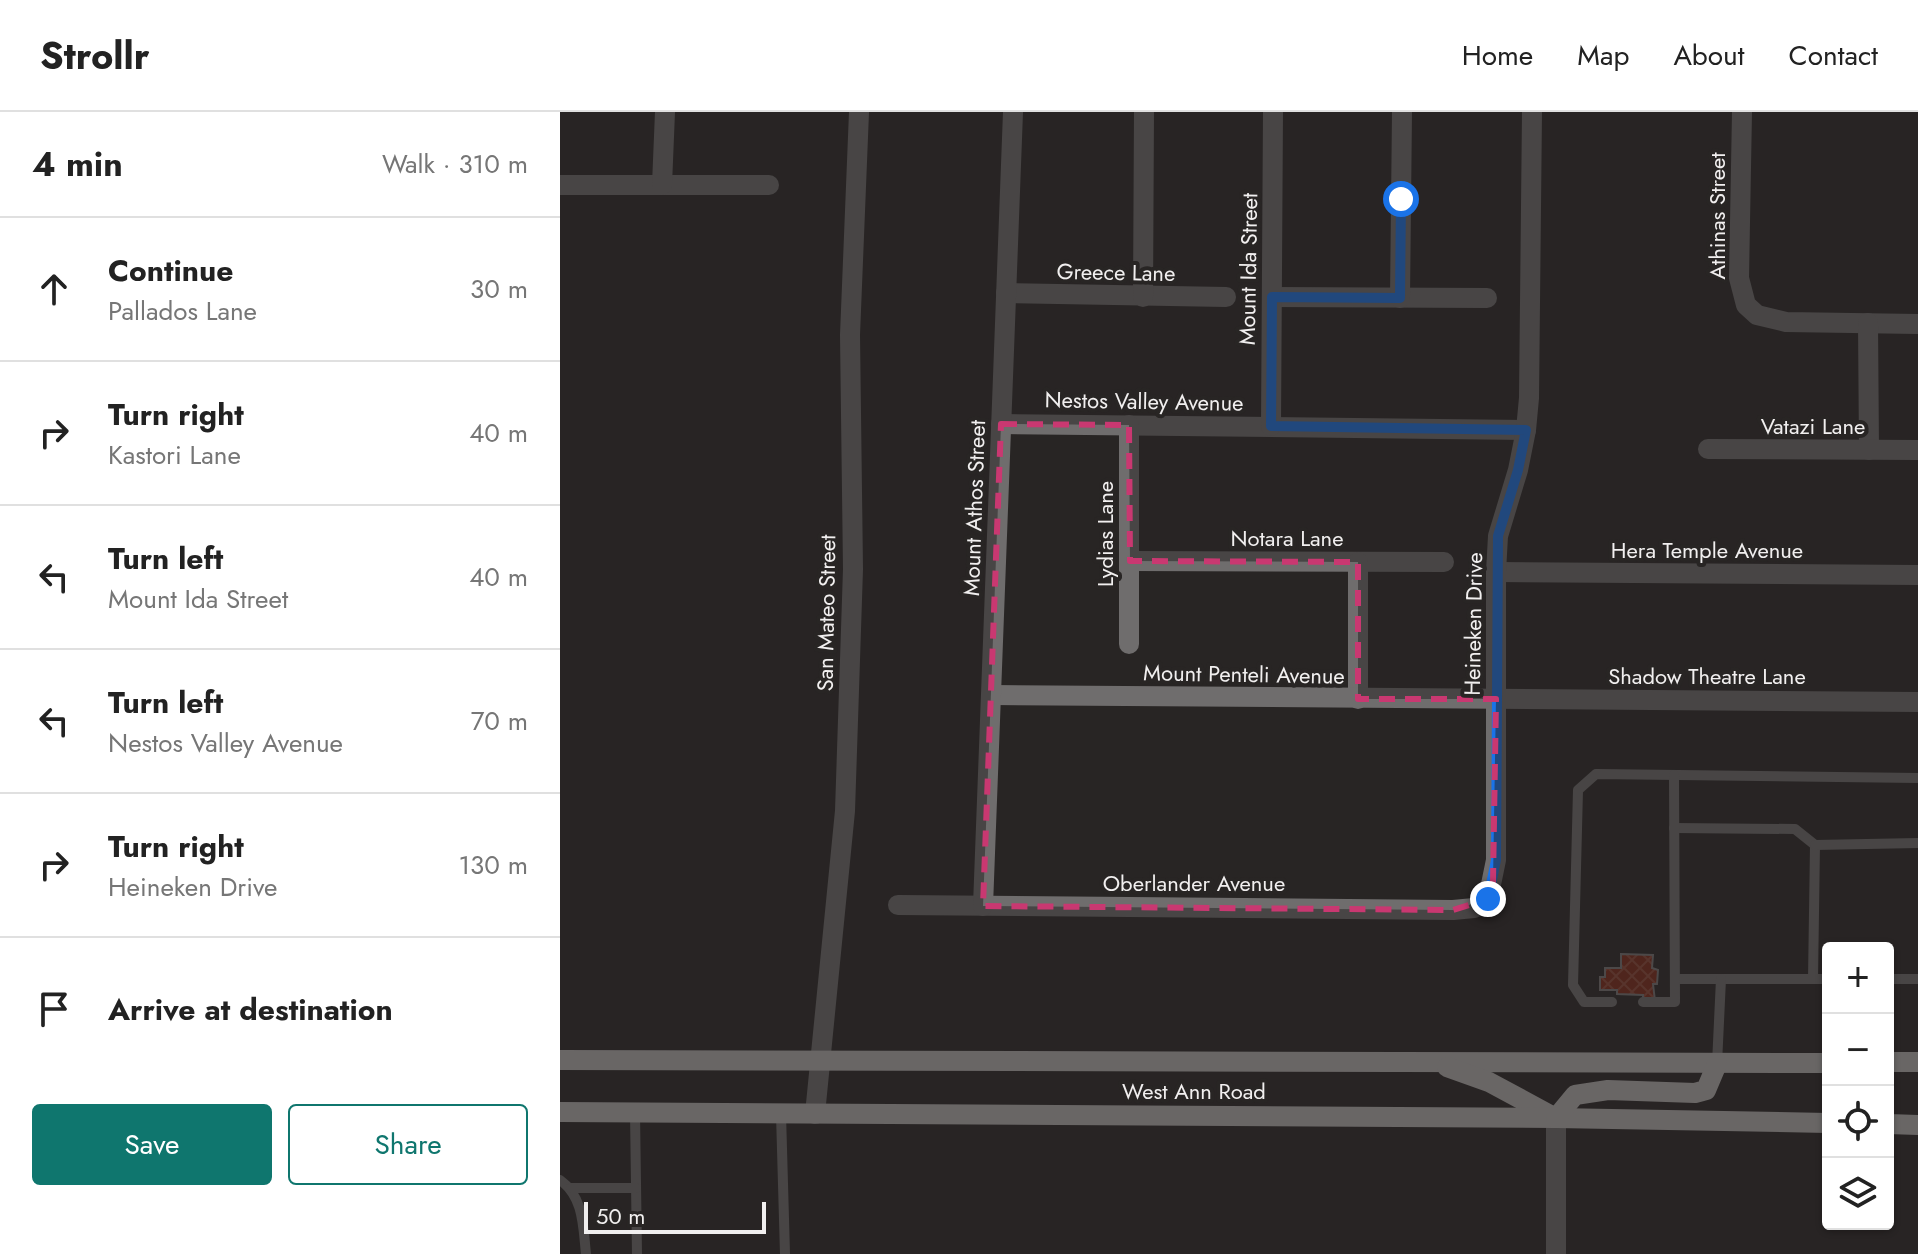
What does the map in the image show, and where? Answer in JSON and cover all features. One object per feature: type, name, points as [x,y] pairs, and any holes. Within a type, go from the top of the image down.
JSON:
[{"type":"main road","name":"West Ann Road","points":[[560,1060],[1822,1063]]},
{"type":"main road","points":[[1428,1061],[1489,1082],[1556,1118],[1575,1095],[1608,1090],[1695,1093],[1706,1090],[1717,1064]]},
{"type":"main road","points":[[1894,1062],[1918,1062]]},
{"type":"main road","name":"West Ann Road","points":[[560,1112],[1556,1118],[1822,1123]]},
{"type":"main road","points":[[1894,1124],[1918,1125]]},
{"type":"street","points":[[662,185],[665,112]]},
{"type":"street","name":"San Mateo Street","points":[[815,1114],[845,811],[853,569],[850,335],[859,112]]},
{"type":"street","name":"Mount Athos Street","points":[[983,906],[1013,112]]},
{"type":"street","points":[[1143,297],[1144,112]]},
{"type":"street","name":"Mount Ida Street","points":[[1271,426],[1273,112]]},
{"type":"street","points":[[1400,298],[1402,112]]},
{"type":"street","name":"Heineken Drive","points":[[1488,899],[1496,860],[1498,536],[1518,470],[1529,398],[1532,112]]},
{"type":"street","name":"Athinas Street","points":[[1742,112],[1739,278],[1746,305],[1757,315],[1771,321],[1868,323]]},
{"type":"street","points":[[560,185],[769,185]]},
{"type":"street","name":"Greece Lane","points":[[1006,293],[1226,297]]},
{"type":"street","points":[[1272,297],[1487,298]]},
{"type":"street","points":[[1869,450],[1868,323],[1918,324]]},
{"type":"street","name":"Nestos Valley Avenue","points":[[1001,424],[1526,430]]},
{"type":"street","name":"Lydias Lane","points":[[1129,425],[1129,644]]},
{"type":"street","name":"Vatazi Lane","points":[[1708,449],[1918,450]]},
{"type":"street","name":"Notara Lane","points":[[1130,561],[1444,562]]},
{"type":"street","points":[[1358,562],[1358,699]]},
{"type":"street","name":"Hera Temple Avenue","points":[[1496,572],[1918,575]]},
{"type":"street","name":"Mount Penteli Avenue","points":[[992,695],[1496,699]]},
{"type":"street","name":"Shadow Theatre Lane","points":[[1496,699],[1918,702]]},
{"type":"street","name":"Oberlander Avenue","points":[[898,905],[1453,910],[1474,908],[1488,899]]},
{"type":"street","points":[[1556,1118],[1556,1254]]},
{"type":"lane","points":[[1612,1002],[1584,1002],[1573,985],[1578,790],[1596,774],[1918,778]]},
{"type":"lane","points":[[1643,1002],[1675,1002],[1674,775]]},
{"type":"lane","points":[[1674,828],[1795,829],[1815,845],[1918,843]]},
{"type":"lane","points":[[1813,979],[1815,845]]},
{"type":"lane","points":[[1676,979],[1822,979]]},
{"type":"lane","points":[[1717,1064],[1721,979]]},
{"type":"lane","points":[[1894,979],[1918,979]]},
{"type":"lane","points":[[635,1113],[637,1254]]},
{"type":"lane","points":[[781,1114],[785,1254]]},
{"type":"lane","points":[[560,1180],[571,1188],[580,1207],[586,1254]]},
{"type":"lane","points":[[571,1188],[636,1188]]},
{"type":"highlighted area","points":[[1001,424],[1129,425],[1130,561],[1358,562],[1358,699],[1496,699],[1493,882],[1488,899],[1453,910],[983,906]]},
{"type":"building","points":[[1621,954],[1653,955],[1652,968],[1658,970],[1657,984],[1653,984],[1655,1001],[1643,1001],[1643,995],[1600,990],[1600,977],[1605,977],[1605,968],[1621,968]]},
{"type":"route","points":[[1401,199],[1400,298],[1272,297],[1271,426],[1526,430],[1518,470],[1498,536],[1496,860],[1488,899]]}]
